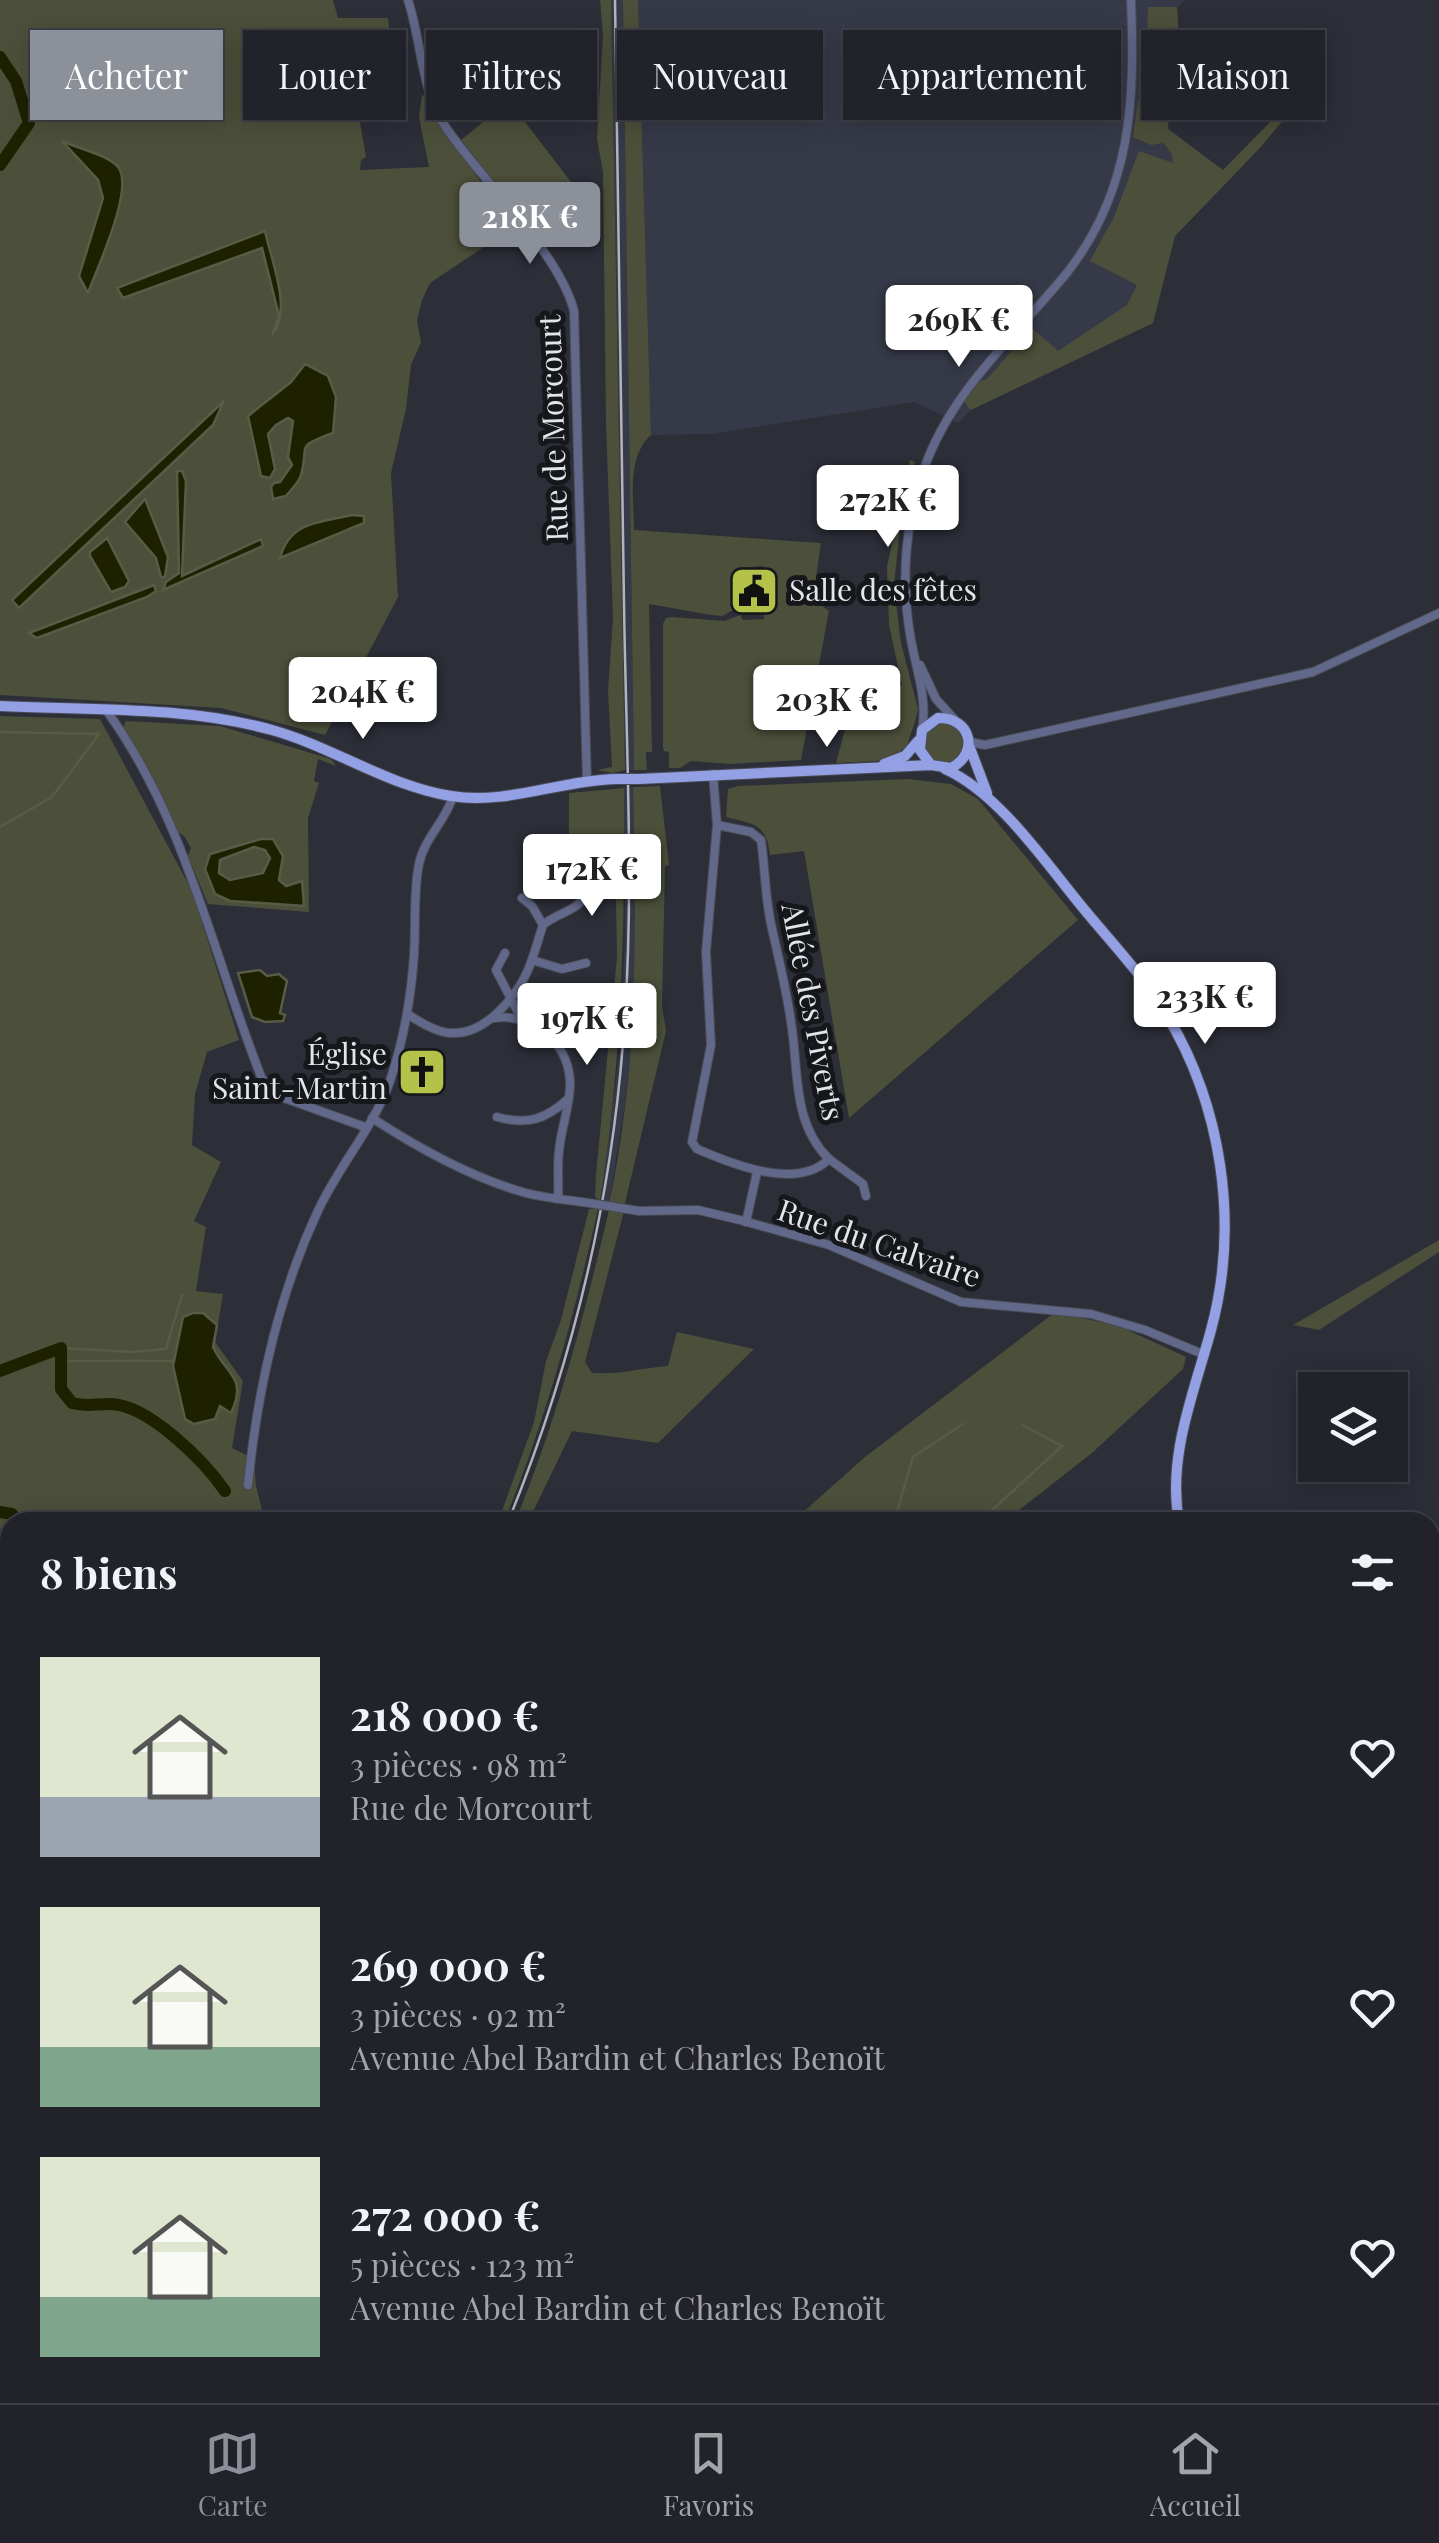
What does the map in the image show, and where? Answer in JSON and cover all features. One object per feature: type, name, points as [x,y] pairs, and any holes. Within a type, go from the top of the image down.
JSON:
[{"type":"main road","points":[[0,706],[180,713],[240,721],[319,745],[400,781],[453,796],[505,797],[617,779],[931,765],[962,777],[995,806],[1152,992],[1169,1018],[1198,1081],[1215,1134],[1224,1207],[1221,1279],[1177,1460],[1179,1512]]},
{"type":"main road","points":[[861,768],[892,762],[912,751],[938,718],[955,720],[964,726],[978,778],[995,806]]},
{"type":"main road","points":[[920,736],[922,755],[931,765]]},
{"type":"main road","points":[[946,769],[961,762],[970,745]]},
{"type":"street","name":"Rue de Morcourt","points":[[408,0],[423,76],[434,107],[559,276],[574,311],[578,347],[587,782]]},
{"type":"street","points":[[920,736],[925,702],[911,638],[906,582],[908,544],[921,479],[935,442],[966,390],[1081,251],[1099,220],[1118,169],[1133,99],[1132,0]]},
{"type":"street","points":[[970,745],[985,745],[1314,672],[1439,614]]},
{"type":"street","points":[[911,638],[926,682],[955,720]]},
{"type":"street","points":[[106,710],[136,759],[182,852],[262,1079],[284,1098],[365,1126]]},
{"type":"street","points":[[713,774],[717,825],[706,952],[711,1045],[692,1142],[703,1152],[757,1172],[746,1222]]},
{"type":"street","points":[[248,1485],[253,1431],[289,1288],[317,1214],[388,1085],[408,1015],[419,864],[453,796]]},
{"type":"street","name":"Allée des Piverts","points":[[717,825],[751,832],[760,840],[802,1112],[813,1139],[829,1159],[814,1171],[757,1172]]},
{"type":"street","points":[[408,1015],[441,1032],[453,1033],[472,1029],[492,1018],[512,996],[532,960],[543,925],[583,901],[586,885]]},
{"type":"street","points":[[522,898],[543,925]]},
{"type":"street","points":[[505,954],[496,970],[521,1018]]},
{"type":"street","points":[[532,960],[562,970],[586,963]]},
{"type":"street","points":[[492,1018],[521,1018],[546,1033],[567,1066],[570,1082],[559,1147],[558,1199]]},
{"type":"street","points":[[546,1033],[581,1023]]},
{"type":"street","points":[[496,1118],[537,1120],[568,1099]]},
{"type":"street","name":"Rue du Calvaire","points":[[372,1118],[477,1175],[516,1190],[639,1210],[698,1210],[829,1245],[961,1302],[1091,1314],[1145,1330],[1205,1355]]},
{"type":"street","points":[[829,1159],[862,1184],[866,1196]]},
{"type":"shaded area","points":[[0,0],[333,0],[338,18],[388,18],[389,30],[243,30],[243,120],[360,120],[366,157],[361,160],[360,170],[429,167],[419,117],[422,95],[426,97],[426,120],[436,120],[514,227],[430,283],[422,300],[417,321],[421,342],[411,365],[406,409],[391,473],[398,597],[325,735],[221,708],[0,695]]},
{"type":"shaded area","points":[[600,0],[611,0],[625,770],[613,773],[597,770],[612,767],[608,691],[613,618],[603,172],[597,139],[603,35]]},
{"type":"shaded area","points":[[611,0],[623,0],[623,30],[617,30],[617,120],[625,120],[634,770],[625,770]]},
{"type":"shaded area","points":[[623,0],[638,0],[639,30],[623,30]]},
{"type":"shaded area","points":[[638,0],[1185,0],[1177,7],[1178,30],[1141,30],[1141,120],[1168,120],[1168,128],[1231,178],[1175,236],[1153,323],[971,410],[958,423],[915,402],[712,434],[651,435],[642,120],[823,120],[823,30],[639,30]]},
{"type":"shaded area","points":[[1148,7],[1177,7],[1178,30],[1147,30]]},
{"type":"shaded area","points":[[1141,98],[1141,120],[1169,120],[1168,129],[1223,170],[1272,120],[1283,120],[1175,236],[1153,323],[971,410],[964,402],[1032,328],[1058,351],[1127,305],[1137,285],[1090,261],[1114,217],[1139,151],[1173,163],[1164,143],[1151,145],[1133,137]]},
{"type":"shaded area","points":[[486,120],[524,120],[574,186],[528,224],[461,140]]},
{"type":"shaded area","points":[[625,120],[642,120],[651,435],[643,444],[635,467],[634,530],[821,543],[813,599],[829,611],[801,760],[730,764],[691,761],[680,768],[669,768],[669,752],[663,747],[663,624],[672,617],[725,621],[740,615],[743,620],[764,619],[763,566],[751,567],[744,574],[745,591],[739,592],[735,609],[722,616],[649,604],[652,752],[646,752],[647,770],[634,770]]},
{"type":"shaded area","points":[[62,141],[107,159],[118,167],[122,177],[118,210],[88,293],[79,276],[103,198],[98,180]]},
{"type":"shaded area","points":[[265,231],[281,299],[278,325],[272,335],[279,316],[262,248],[123,298],[117,288]]},
{"type":"shaded area","points":[[305,364],[328,376],[336,397],[333,433],[305,448],[299,480],[286,496],[273,499],[271,487],[280,482],[292,465],[288,457],[293,421],[288,418],[268,434],[275,469],[270,478],[261,476],[248,416],[291,382]]},
{"type":"shaded area","points":[[224,401],[213,425],[19,608],[12,600]]},
{"type":"shaded area","points":[[910,460],[915,462],[901,516],[894,586],[901,643],[918,709],[915,722],[907,745],[897,755],[877,761],[836,763],[851,708],[902,685],[889,625],[887,567]]},
{"type":"shaded area","points":[[177,471],[182,471],[186,481],[182,576],[261,539],[263,546],[163,590],[166,582],[179,573]]},
{"type":"shaded area","points":[[145,499],[168,557],[165,577],[161,577],[156,558],[125,522]]},
{"type":"shaded area","points":[[352,515],[364,516],[364,523],[280,558],[298,530]]},
{"type":"shaded area","points":[[107,538],[129,581],[125,587],[111,592],[90,556]]},
{"type":"shaded area","points":[[154,585],[156,591],[147,597],[37,638],[29,633]]},
{"type":"shaded area","points":[[0,716],[100,719],[192,891],[239,1040],[207,1052],[195,1094],[192,1145],[221,1162],[194,1221],[206,1227],[196,1291],[223,1294],[215,1342],[243,1381],[232,1448],[254,1459],[262,1512],[0,1512]]},
{"type":"shaded area","points":[[126,721],[220,726],[331,759],[336,766],[318,759],[314,781],[319,783],[308,818],[309,912],[208,904],[188,856],[191,848],[178,832],[123,727]]},
{"type":"shaded area","points":[[944,722],[959,728],[965,743],[959,758],[944,764],[929,758],[923,743],[929,728]]},
{"type":"shaded area","points":[[908,779],[951,784],[978,799],[1078,920],[849,1118],[804,851],[770,855],[762,831],[726,817],[728,789]]},
{"type":"shaded area","points":[[660,786],[669,865],[665,866],[662,1007],[666,1031],[624,1207],[609,1204],[631,1049],[635,945],[633,787]]},
{"type":"shaded area","points":[[633,787],[636,992],[625,1103],[609,1204],[600,1200],[620,1050],[625,937],[624,788]]},
{"type":"shaded area","points":[[624,788],[621,995],[600,1200],[595,1197],[596,1174],[617,957],[615,850],[569,857],[569,793]]},
{"type":"shaded area","points":[[273,839],[283,856],[279,880],[286,886],[302,881],[304,906],[230,901],[215,894],[205,869],[210,854]],"holes":[[[254,847],[265,850],[270,858],[263,873],[230,880],[219,873],[220,860]]]},
{"type":"shaded area","points":[[260,970],[267,976],[279,974],[287,981],[280,1013],[285,1015],[283,1021],[265,1022],[252,1017],[238,973]]},
{"type":"shaded area","points":[[589,1209],[598,1209],[558,1367],[519,1484],[508,1512],[502,1512],[534,1422],[546,1361],[561,1320]]},
{"type":"shaded area","points":[[609,1210],[624,1211],[585,1362],[592,1373],[668,1366],[677,1332],[754,1349],[658,1443],[572,1431],[533,1512],[519,1512],[544,1444]]},
{"type":"shaded area","points":[[1439,1240],[1439,1252],[1319,1330],[1293,1325]]},
{"type":"shaded area","points":[[203,1313],[217,1325],[213,1347],[233,1377],[237,1391],[231,1413],[220,1406],[215,1419],[194,1424],[185,1419],[173,1366],[183,1317]]},
{"type":"shaded area","points":[[1054,1313],[1117,1325],[1186,1357],[1183,1369],[1092,1453],[1017,1512],[803,1512],[865,1457]]},
{"type":"waterway","points":[[0,57],[16,81],[29,123],[0,165]]},
{"type":"waterway","points":[[0,732],[99,734],[52,797],[0,827]]},
{"type":"waterway","points":[[61,1348],[132,1352],[166,1349],[182,1295]]},
{"type":"waterway","points":[[0,1371],[61,1348],[61,1389],[72,1403],[110,1404],[141,1414],[190,1451],[225,1491]]},
{"type":"waterway","points":[[61,1361],[174,1361]]},
{"type":"waterway","points":[[897,1512],[913,1457],[963,1424]]},
{"type":"waterway","points":[[990,1512],[1062,1446],[1022,1425]]},
{"type":"railway","points":[[512,1512],[550,1406],[584,1287],[617,1105],[627,988],[629,823],[615,0]]},
{"type":"place","name":"Salle des fêtes","points":[[754,591]]},
{"type":"place","name":"Église Saint-Martin","points":[[422,1072]]}]
